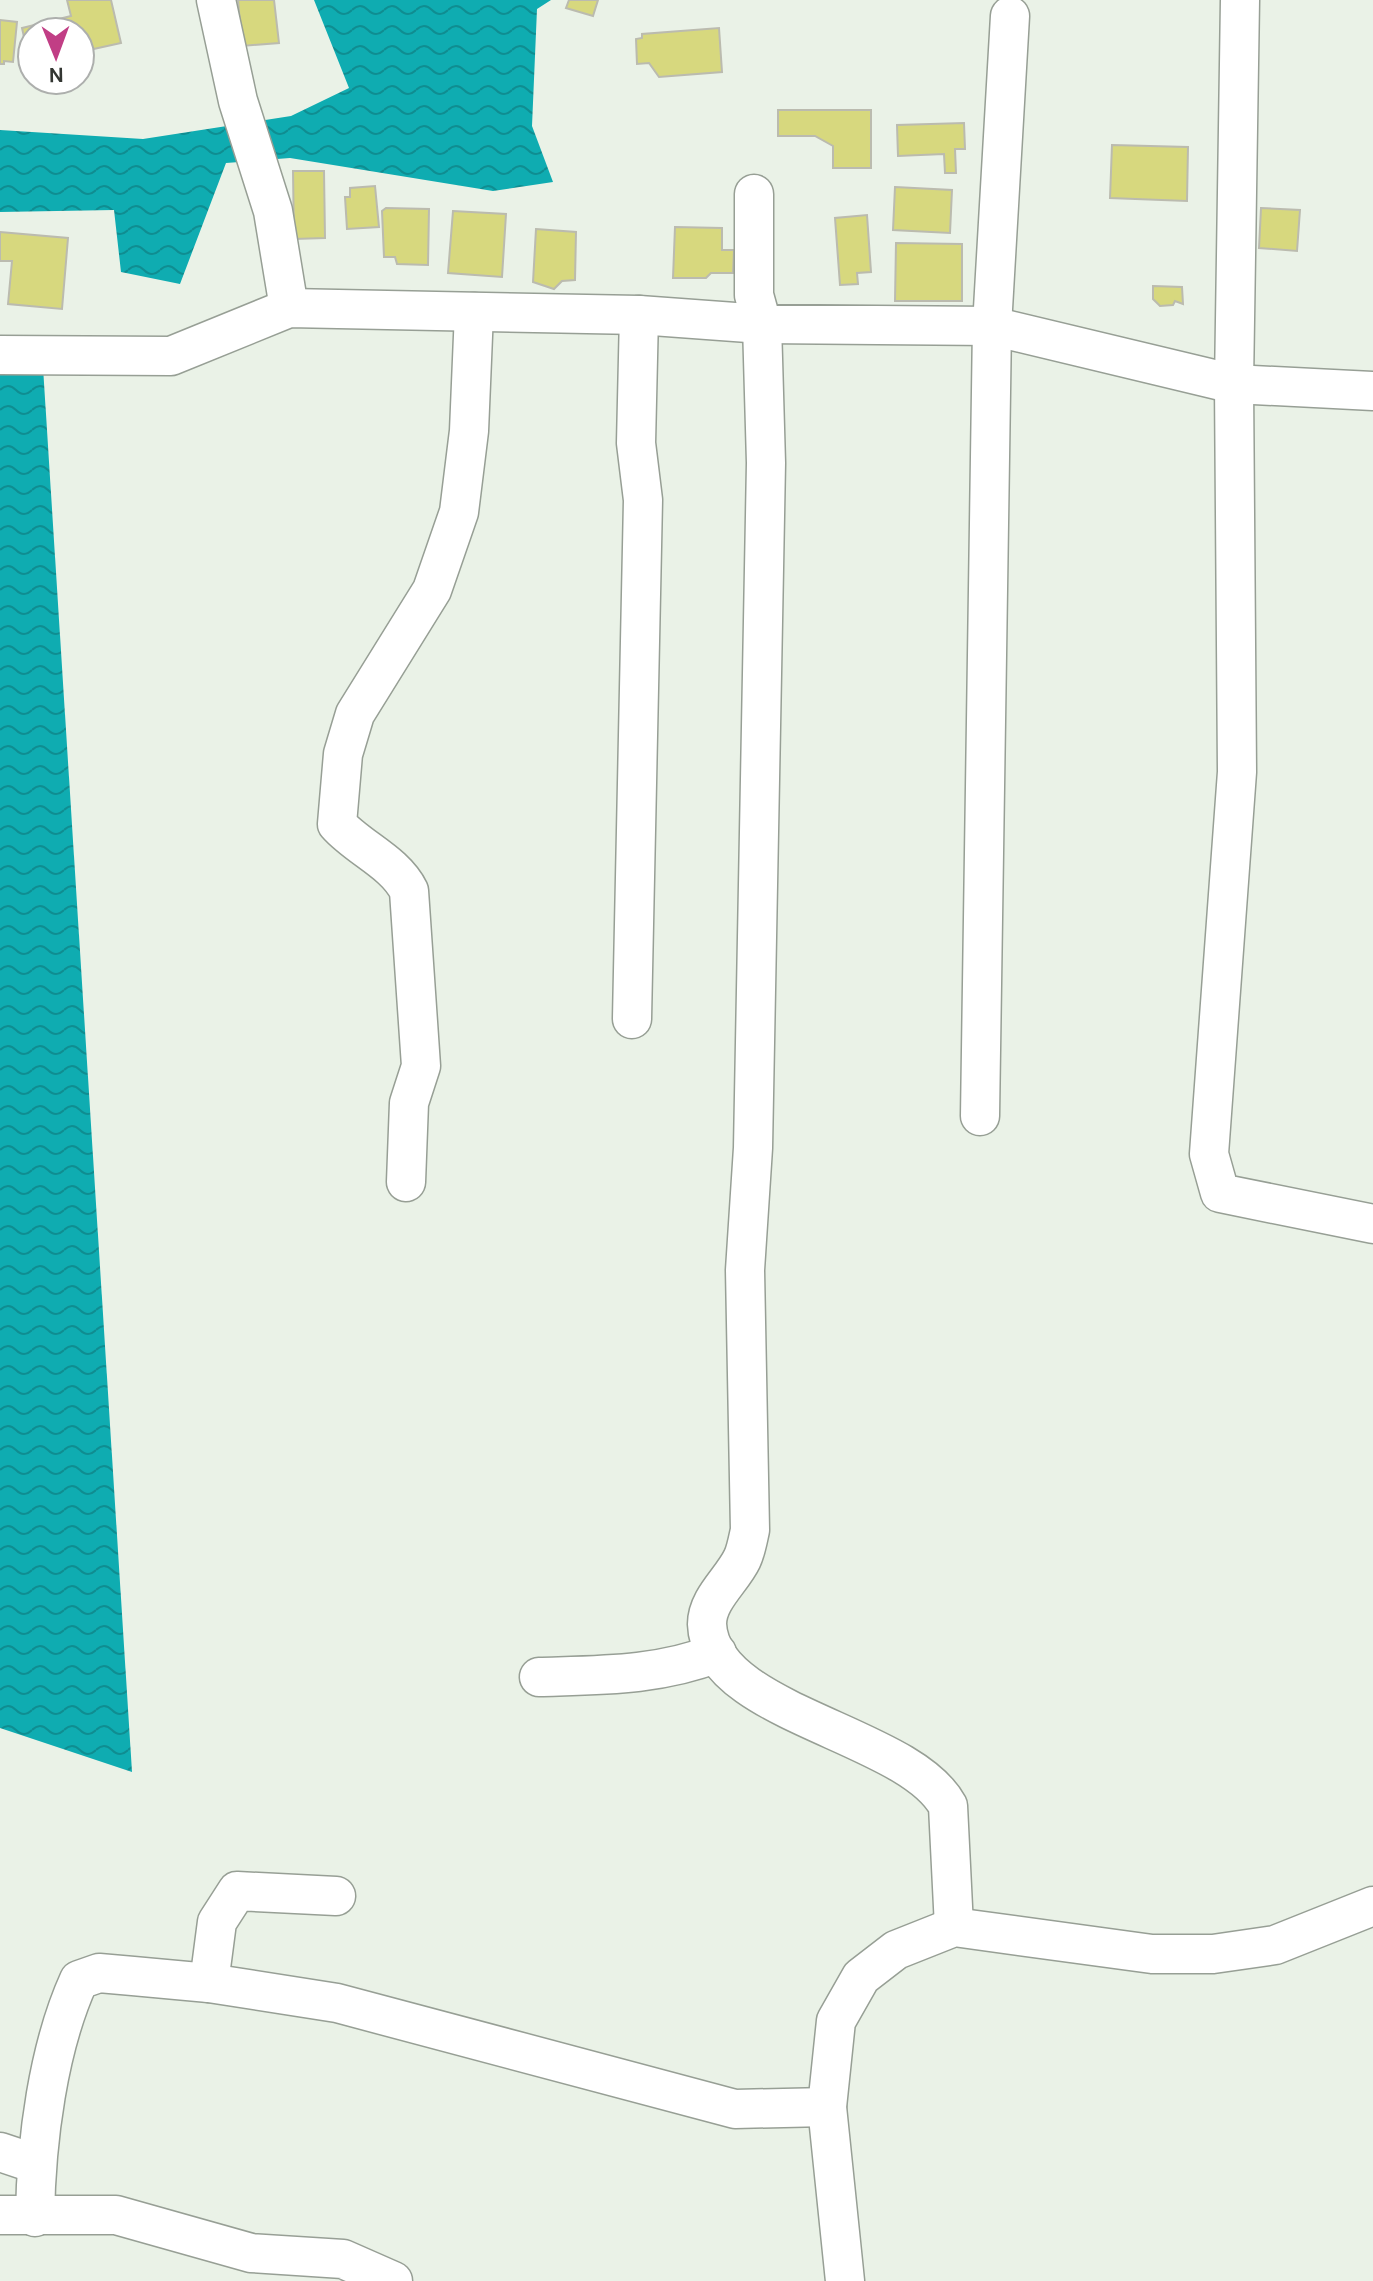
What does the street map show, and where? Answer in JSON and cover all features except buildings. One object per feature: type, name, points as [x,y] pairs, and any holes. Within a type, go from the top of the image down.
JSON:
[{"type":"street","points":[[216,0],[238,101],[273,211],[289,308]]},
{"type":"street","points":[[1240,0],[1234,384],[1237,772],[1209,1154],[1220,1193],[1373,1224]]},
{"type":"street","points":[[980,1116],[992,326],[1010,16]]},
{"type":"street","points":[[754,194],[754,295],[762,324],[766,479],[753,1148],[745,1270],[750,1530],[743,1558],[711,1608],[707,1624],[717,1653],[729,1669],[760,1694],[893,1759],[939,1789],[948,1806],[954,1927]]},
{"type":"street","points":[[0,355],[171,356],[289,308],[639,315],[762,324],[992,326],[1234,384],[1373,391]]},
{"type":"street","points":[[406,1182],[409,1103],[421,1066],[409,891],[402,876],[351,841],[337,824],[343,754],[355,714],[432,590],[459,512],[469,431],[474,312]]},
{"type":"street","points":[[632,1019],[643,500],[636,443],[639,315]]},
{"type":"street","points":[[539,1677],[637,1674],[686,1665],[717,1653]]},
{"type":"street","points":[[209,1983],[217,1922],[237,1891],[336,1896]]},
{"type":"street","points":[[845,2281],[827,2107],[836,2021],[861,1977],[896,1950],[954,1927],[1152,1954],[1213,1954],[1275,1945],[1373,1906]]},
{"type":"street","points":[[393,2281],[343,2259],[251,2253],[116,2215],[18,2216],[36,2164],[63,2014],[79,1980],[99,1973],[209,1983],[337,2003],[735,2109],[827,2107]]},
{"type":"street","points":[[0,2152],[36,2164]]},
{"type":"water","points":[[314,0],[551,0],[537,9],[532,126],[553,182],[493,191],[290,158],[226,163],[180,284],[121,272],[114,210],[0,212],[0,130],[143,139],[291,116],[349,88]]},
{"type":"water","points":[[43,367],[132,1772],[0,1728],[0,369]]}]
